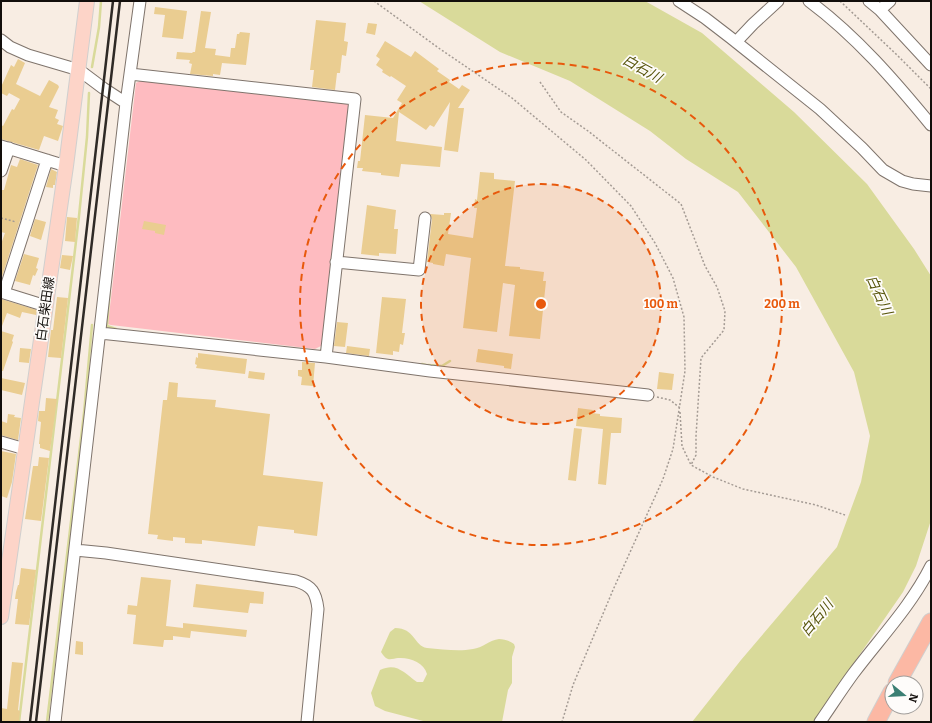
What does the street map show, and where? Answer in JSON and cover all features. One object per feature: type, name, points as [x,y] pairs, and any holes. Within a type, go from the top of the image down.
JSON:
[{"type":"highway","points":[[901,675],[931,622]]},
{"type":"highway","points":[[915,675],[931,646]]},
{"type":"highway","points":[[876,722],[884,707]]},
{"type":"main road","name":"白石柴田線","points":[[1,612],[3,587],[25,449],[66,166],[87,1]]},
{"type":"street","points":[[55,722],[126,103],[140,1]]},
{"type":"street","points":[[679,1],[705,18],[820,109],[883,170],[902,181],[931,186]]},
{"type":"street","points":[[736,42],[778,1]]},
{"type":"street","points":[[810,1],[832,18],[871,57],[931,125]]},
{"type":"street","points":[[869,1],[880,10],[931,65]]},
{"type":"street","points":[[880,10],[890,1]]},
{"type":"street","points":[[1,40],[10,47],[28,55],[79,70],[126,103]]},
{"type":"street","points":[[130,74],[355,98],[326,358]]},
{"type":"street","points":[[1,171],[5,147],[66,166]]},
{"type":"street","points":[[46,306],[2,292],[47,160]]},
{"type":"street","points":[[336,262],[419,270],[425,218]]},
{"type":"street","points":[[100,333],[648,395]]},
{"type":"street","points":[[1,442],[25,449]]},
{"type":"street","points":[[75,550],[121,555],[296,581],[305,584],[313,591],[317,599],[318,609],[307,722]]},
{"type":"street","points":[[820,722],[853,674],[910,602],[931,566]]},
{"type":"path","points":[[374,1],[440,49],[512,98],[586,160],[631,206],[655,243],[673,278],[684,317],[685,371],[673,449],[663,478],[610,597],[573,686],[562,722]]},
{"type":"path","points":[[840,1],[931,89]]},
{"type":"path","points":[[540,82],[561,112],[588,131],[681,204],[705,266],[717,287],[725,311],[724,330],[701,358],[696,455],[691,465]]},
{"type":"path","points":[[1,218],[26,225]]},
{"type":"path","points":[[648,395],[670,400],[680,408],[682,446],[691,465],[713,477],[743,489],[816,506],[845,515]]},
{"type":"shaded area","points":[[142,80],[352,102],[323,345],[315,349],[108,324],[136,83]]},
{"type":"water","name":"白石川","points":[[419,1],[645,1],[702,33],[794,112],[867,184],[914,249],[931,276],[931,520],[916,566],[903,592],[813,722],[692,722],[741,660],[837,547],[861,482],[870,436],[854,372],[796,267],[738,192],[686,159],[650,131],[570,81],[500,52]]},
{"type":"water","points":[[395,628],[407,631],[419,644],[427,648],[467,650],[483,646],[499,639],[507,640],[514,644],[515,647],[512,657],[512,683],[508,690],[502,722],[427,722],[385,711],[375,706],[371,693],[380,670],[391,667],[396,668],[417,682],[423,682],[427,674],[423,666],[416,661],[402,658],[388,659],[381,652],[390,632]]},
{"type":"building","points":[[155,7],[187,11],[183,39],[162,37],[165,15],[154,14]]},
{"type":"building","points":[[201,11],[211,12],[205,48],[216,49],[215,55],[230,57],[231,48],[235,48],[237,34],[240,32],[250,33],[246,65],[222,63],[220,75],[213,74],[213,76],[190,74],[192,64],[189,63],[190,60],[176,59],[177,52],[195,52]]},
{"type":"building","points":[[316,20],[346,23],[344,41],[348,42],[346,56],[342,55],[340,73],[337,73],[335,90],[312,87],[314,70],[310,70]]},
{"type":"building","points":[[368,23],[377,24],[375,35],[366,33]]},
{"type":"building","points":[[385,41],[411,57],[415,51],[439,69],[437,71],[450,80],[449,82],[459,89],[462,85],[470,90],[458,108],[464,108],[458,152],[444,150],[450,102],[434,127],[430,125],[426,130],[399,112],[396,141],[442,147],[440,167],[401,164],[399,177],[362,171],[363,168],[357,168],[358,161],[360,161],[365,115],[393,118],[402,103],[397,100],[406,86],[382,72],[383,70],[376,65],[380,59],[376,56]]},
{"type":"building","points":[[18,59],[25,63],[16,84],[40,96],[49,80],[59,87],[49,107],[58,110],[55,118],[59,120],[57,124],[63,126],[58,141],[44,136],[39,150],[1,139],[1,125],[3,126],[12,109],[14,110],[20,99],[9,93],[7,96],[1,93],[1,87],[11,65],[14,67]]},
{"type":"building","points":[[20,159],[38,165],[1,280],[1,244],[5,233],[1,232],[1,194],[2,190],[4,190],[11,165],[17,167]]},
{"type":"building","points":[[51,169],[57,172],[55,185],[53,185],[53,188],[46,187]]},
{"type":"building","points":[[480,172],[494,173],[494,179],[515,181],[505,266],[520,267],[520,269],[544,272],[543,281],[546,281],[540,339],[509,336],[515,285],[503,283],[497,332],[463,328],[471,258],[446,254],[444,266],[427,262],[432,219],[430,214],[444,215],[444,213],[451,213],[448,234],[473,238],[477,208],[474,208],[475,199],[477,200]]},
{"type":"building","points":[[367,205],[396,210],[394,229],[398,229],[396,254],[379,253],[379,256],[361,254]]},
{"type":"building","points":[[67,217],[77,218],[75,242],[65,241]]},
{"type":"building","points":[[35,219],[46,222],[41,240],[30,236]]},
{"type":"building","points":[[144,221],[166,225],[164,235],[155,233],[155,231],[142,229]]},
{"type":"building","points":[[24,254],[39,258],[36,268],[38,269],[35,276],[33,275],[30,285],[15,281]]},
{"type":"building","points":[[62,255],[73,256],[70,270],[60,268]]},
{"type":"building","points":[[57,297],[68,298],[61,358],[48,357]]},
{"type":"building","points":[[382,297],[406,299],[402,333],[405,333],[403,345],[400,344],[399,352],[393,351],[393,355],[376,353]]},
{"type":"building","points":[[1,299],[37,310],[36,315],[22,312],[20,318],[7,313],[1,326]]},
{"type":"building","points":[[337,322],[348,323],[345,347],[334,346]]},
{"type":"building","points":[[1,331],[14,335],[3,371],[1,371]]},
{"type":"building","points":[[347,346],[370,349],[369,356],[346,353]]},
{"type":"building","points":[[20,348],[31,349],[29,363],[19,362]]},
{"type":"building","points":[[478,349],[513,354],[511,369],[504,368],[504,366],[476,362]]},
{"type":"building","points":[[198,353],[247,359],[245,374],[196,368],[197,365],[195,364],[196,357],[198,358]]},
{"type":"building","points":[[302,362],[315,363],[313,386],[301,385],[302,377],[298,376],[298,370],[302,370]]},
{"type":"building","points":[[249,371],[265,373],[264,380],[248,378]]},
{"type":"building","points":[[659,372],[674,374],[672,390],[657,389]]},
{"type":"building","points":[[1,378],[25,383],[22,395],[1,390]]},
{"type":"building","points":[[169,382],[178,383],[177,397],[216,400],[215,407],[270,414],[263,475],[323,482],[317,536],[294,533],[294,530],[258,526],[255,546],[202,540],[202,544],[185,543],[185,538],[173,537],[173,541],[157,539],[158,535],[148,534],[163,400],[167,400]]},
{"type":"building","points":[[46,398],[57,399],[50,451],[40,448],[39,444],[41,422],[38,421],[39,411],[45,411]]},
{"type":"building","points":[[578,408],[593,410],[592,413],[600,414],[600,416],[622,418],[621,433],[611,433],[606,485],[598,484],[603,429],[576,426]]},
{"type":"building","points":[[8,414],[21,418],[18,440],[1,435],[1,421],[7,423]]},
{"type":"building","points":[[574,428],[582,429],[576,481],[568,480]]},
{"type":"building","points":[[1,451],[16,454],[12,482],[7,498],[1,496]]},
{"type":"building","points":[[39,457],[49,458],[41,521],[25,519],[33,466],[38,466]]},
{"type":"building","points":[[21,568],[36,570],[29,625],[15,624],[18,599],[15,599],[19,585]]},
{"type":"building","points":[[141,577],[171,580],[166,626],[183,628],[183,623],[247,630],[246,637],[191,631],[190,638],[173,636],[173,640],[164,640],[163,647],[133,644],[136,615],[127,614],[128,605],[137,606]]},
{"type":"building","points":[[196,584],[264,592],[263,604],[250,603],[248,613],[193,607]]},
{"type":"building","points":[[76,641],[83,642],[83,655],[75,654]]},
{"type":"building","points":[[12,662],[23,663],[18,710],[20,711],[19,722],[1,721],[1,708],[7,709]]},
{"type":"waterway","points":[[92,67],[99,27],[101,1]]},
{"type":"waterway","points":[[19,722],[79,216],[87,137],[89,93]]},
{"type":"waterway","points":[[110,286],[107,326],[116,329]]},
{"type":"waterway","points":[[47,722],[84,413],[92,325]]},
{"type":"waterway","points":[[428,365],[442,366],[450,361]]},
{"type":"waterway","points":[[422,364],[426,365]]},
{"type":"railway","points":[[30,722],[113,1]]},
{"type":"railway","points":[[36,722],[120,1]]}]
